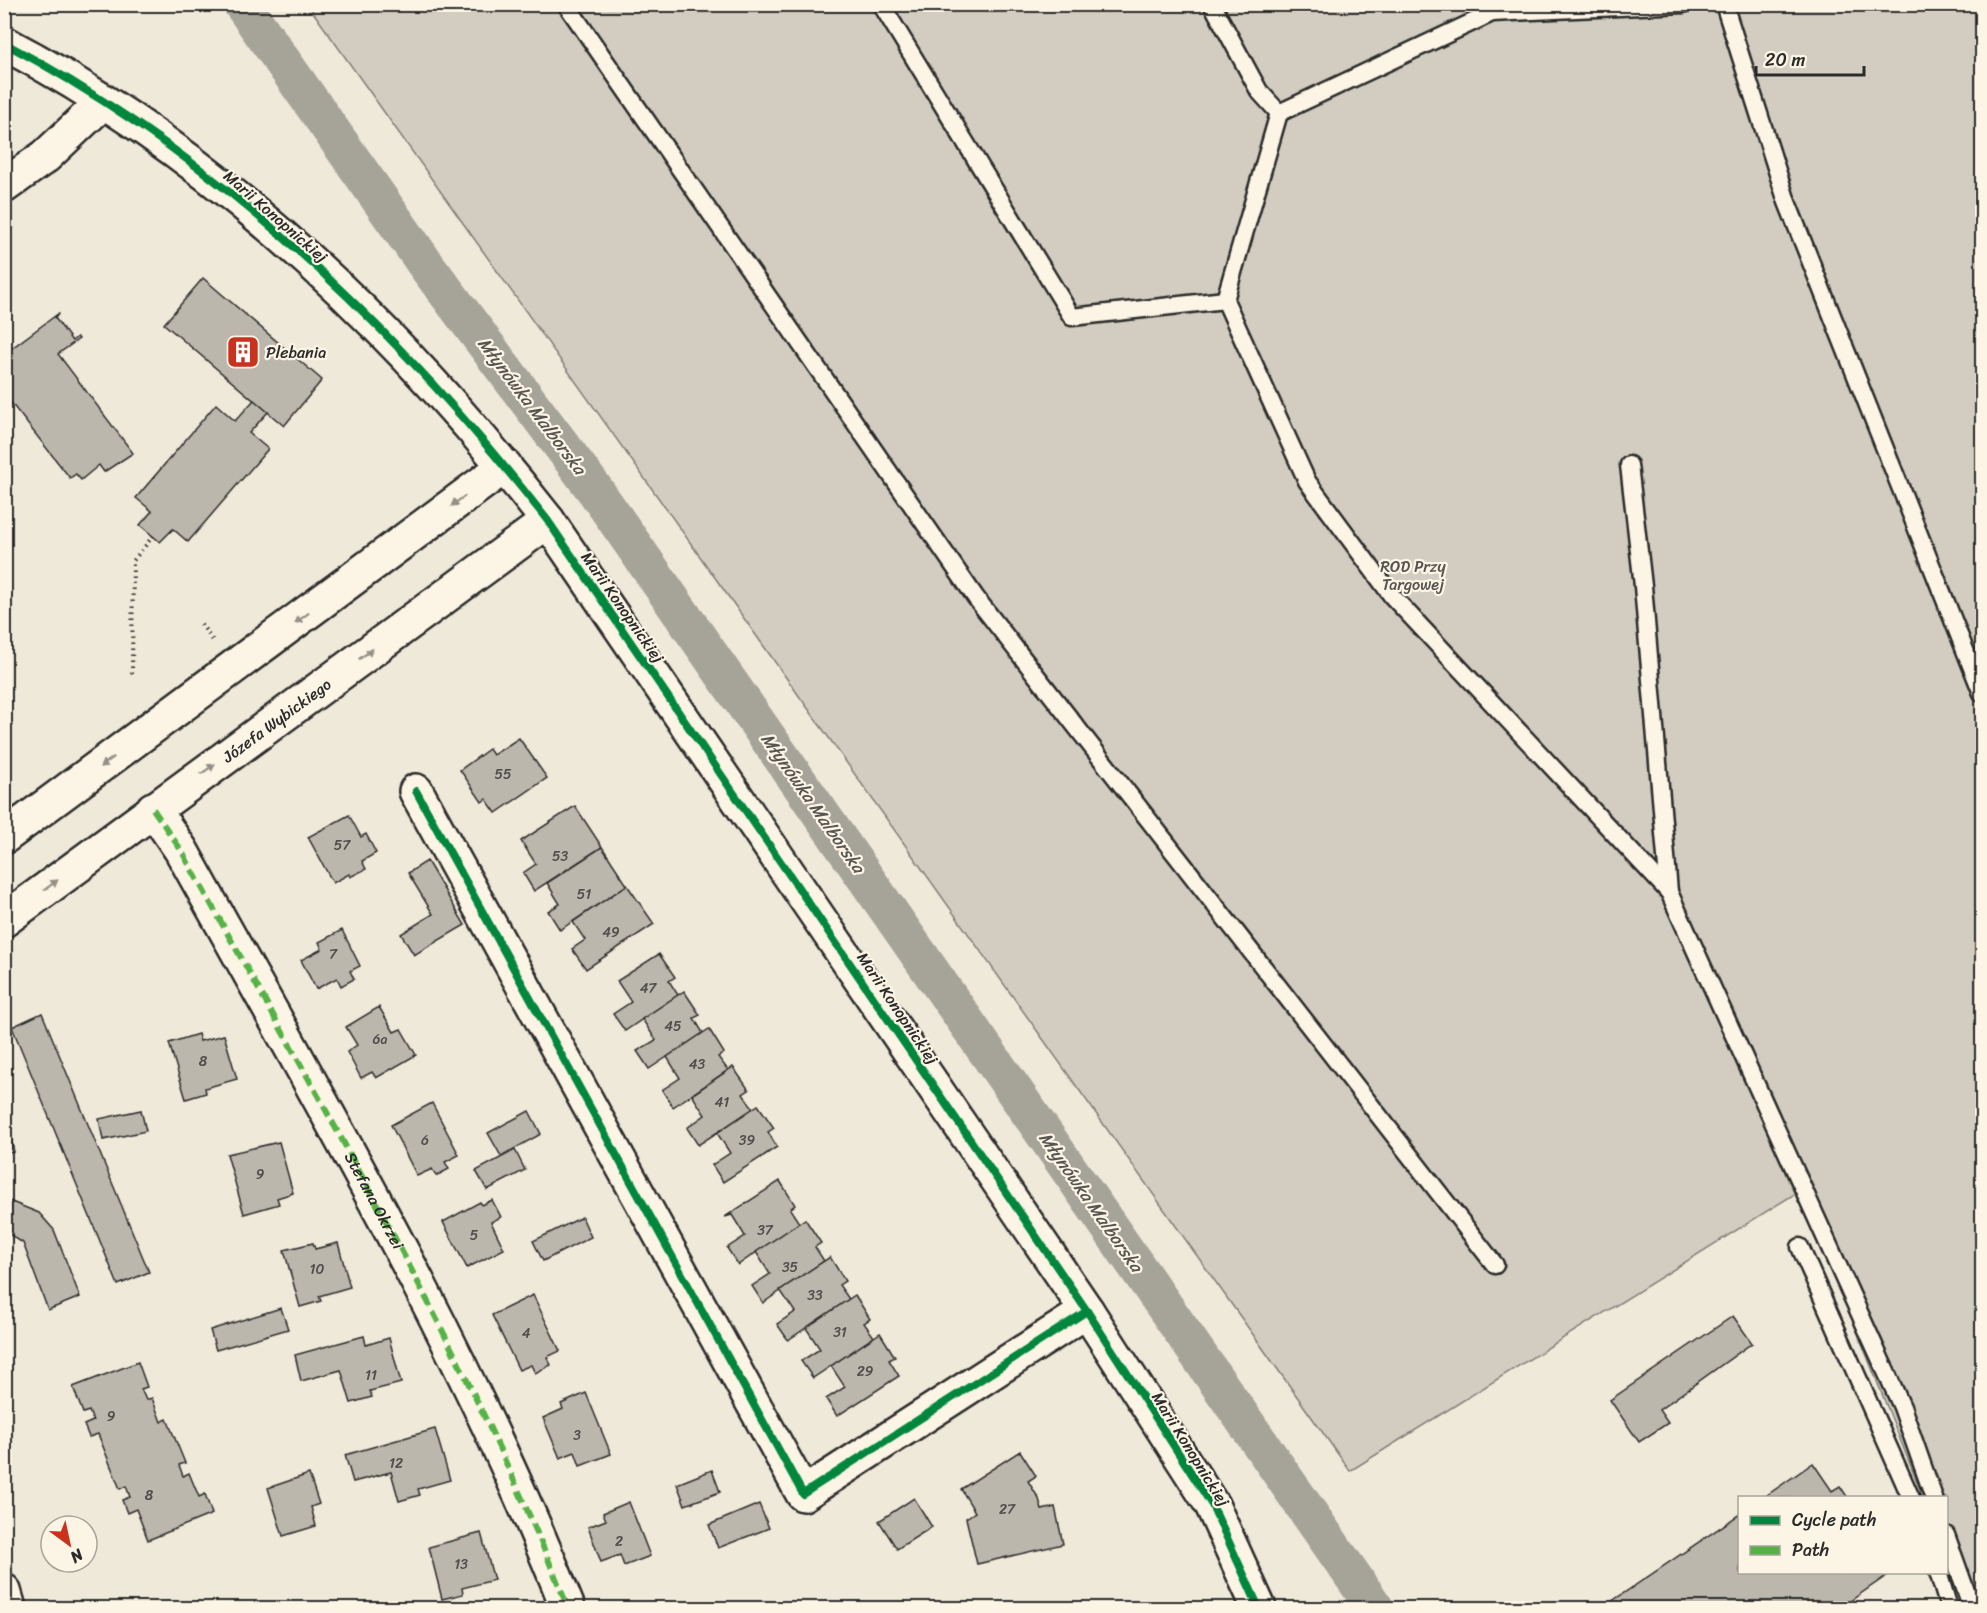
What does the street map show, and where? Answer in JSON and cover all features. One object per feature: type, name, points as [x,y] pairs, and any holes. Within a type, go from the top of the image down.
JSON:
[{"type":"street","name":"Marii Konopnickiej","points":[[4,43],[44,63],[183,153],[274,229],[438,387],[505,466],[548,521],[1087,1311],[1212,1505],[1259,1608]]},
{"type":"street","points":[[4,186],[46,156],[103,102]]},
{"type":"street","points":[[4,837],[505,466]]},
{"type":"street","name":"Józefa Wybickiego","points":[[4,920],[548,521]]},
{"type":"street","points":[[416,790],[803,1494],[1087,1311]]},
{"type":"street","name":"Stefana Okrzei","points":[[153,809],[181,850],[436,1315],[505,1456],[567,1608]]},
{"type":"street","points":[[4,1591],[9,1608]]},
{"type":"lane","points":[[566,4],[976,598],[1495,1265]]},
{"type":"lane","points":[[881,4],[1072,317],[1225,300]]},
{"type":"lane","points":[[1212,4],[1259,92],[1279,113]]},
{"type":"lane","points":[[1684,4],[1492,9],[1279,113],[1225,300],[1307,481],[1392,596],[1669,892],[1902,1407],[1934,1496]]},
{"type":"lane","points":[[1724,4],[1787,202],[1983,693]]},
{"type":"lane","points":[[1629,465],[1643,586],[1669,892]]},
{"type":"lane","points":[[1800,1247],[1911,1496]]},
{"type":"lane","points":[[1948,1538],[1972,1608]]},
{"type":"lane","points":[[1939,1574],[1949,1608]]},
{"type":"path","points":[[132,674],[133,561],[153,536]]},
{"type":"green space","name":"ROD Przy Targowej","points":[[308,5],[1982,5],[1982,1608],[1962,1608],[1948,1566],[1948,1496],[1923,1496],[1801,1190],[1350,1471]]},
{"type":"building","name":"Plebania","points":[[203,278],[322,380],[284,426],[164,324]]},
{"type":"building","points":[[59,313],[55,318],[72,341],[77,337],[79,339],[58,354],[133,453],[104,472],[99,465],[81,480],[76,474],[70,478],[4,394],[4,354]]},
{"type":"building","points":[[254,400],[268,412],[249,433],[268,449],[188,542],[173,529],[160,542],[140,525],[152,511],[136,498],[216,404],[235,421]]},
{"type":"building","points":[[519,738],[547,778],[496,813],[486,799],[482,802],[460,770],[489,749],[493,755]]},
{"type":"building","points":[[575,806],[602,847],[534,891],[523,873],[536,864],[521,841]]},
{"type":"building","points":[[349,815],[361,837],[366,834],[376,853],[362,861],[366,869],[350,877],[349,874],[333,883],[308,837]]},
{"type":"building","points":[[602,847],[627,885],[560,930],[548,911],[560,904],[547,883]]},
{"type":"building","points":[[427,861],[465,925],[414,955],[401,934],[433,914],[408,873]]},
{"type":"building","points":[[627,885],[654,924],[586,969],[572,949],[585,940],[573,922]]},
{"type":"building","points":[[342,930],[360,966],[350,971],[354,979],[341,986],[337,978],[316,989],[301,960],[322,949],[319,942]]},
{"type":"building","points":[[659,954],[675,977],[669,981],[678,995],[625,1031],[613,1014],[631,1002],[617,981]]},
{"type":"building","points":[[684,991],[700,1015],[694,1018],[703,1033],[649,1069],[637,1051],[656,1040],[642,1019]]},
{"type":"building","points":[[379,1007],[394,1032],[401,1029],[416,1055],[376,1078],[372,1072],[361,1078],[347,1052],[357,1045],[346,1027]]},
{"type":"building","points":[[42,1013],[149,1272],[118,1285],[12,1027]]},
{"type":"building","points":[[709,1029],[724,1053],[718,1057],[728,1070],[673,1107],[662,1090],[680,1078],[667,1057]]},
{"type":"building","points":[[198,1034],[200,1041],[224,1035],[237,1079],[205,1088],[206,1093],[186,1099],[169,1043]]},
{"type":"building","points":[[733,1067],[749,1090],[743,1094],[753,1109],[698,1145],[687,1128],[705,1115],[692,1095]]},
{"type":"building","points":[[432,1103],[459,1155],[445,1162],[449,1169],[436,1176],[432,1169],[417,1176],[391,1125]]},
{"type":"building","points":[[758,1105],[774,1128],[768,1132],[777,1147],[723,1182],[712,1165],[730,1153],[717,1133]]},
{"type":"building","points":[[141,1110],[146,1131],[103,1140],[99,1119]]},
{"type":"building","points":[[529,1111],[541,1134],[501,1156],[488,1133]]},
{"type":"building","points":[[7,1119],[14,1152],[4,1154],[4,1120]]},
{"type":"building","points":[[279,1142],[293,1193],[277,1198],[279,1204],[244,1214],[227,1154]]},
{"type":"building","points":[[515,1150],[525,1170],[487,1190],[476,1171]]},
{"type":"building","points":[[780,1181],[795,1205],[790,1209],[799,1223],[738,1265],[727,1248],[745,1236],[732,1215],[725,1217]]},
{"type":"building","points":[[4,1199],[39,1213],[54,1230],[80,1297],[48,1310],[23,1243],[4,1231]]},
{"type":"building","points":[[492,1200],[501,1217],[491,1222],[504,1249],[467,1268],[443,1222],[480,1202],[482,1205]]},
{"type":"building","points":[[582,1217],[591,1237],[543,1261],[533,1241]]},
{"type":"building","points":[[805,1219],[821,1243],[815,1247],[824,1261],[763,1303],[752,1286],[770,1274],[756,1252]]},
{"type":"building","points":[[313,1243],[315,1249],[338,1243],[350,1287],[319,1296],[321,1301],[300,1307],[284,1250]]},
{"type":"building","points":[[830,1257],[845,1281],[839,1285],[849,1299],[788,1340],[777,1324],[795,1312],[780,1290]]},
{"type":"building","points":[[533,1295],[560,1351],[547,1357],[551,1365],[535,1373],[531,1365],[519,1370],[492,1315]]},
{"type":"building","points":[[855,1295],[870,1319],[864,1323],[874,1337],[813,1378],[801,1361],[820,1349],[806,1328]]},
{"type":"building","points":[[281,1308],[288,1329],[216,1350],[210,1330]]},
{"type":"building","points":[[1733,1316],[1752,1343],[1659,1410],[1668,1423],[1639,1442],[1610,1400]]},
{"type":"building","points":[[880,1333],[895,1357],[889,1360],[899,1376],[837,1416],[826,1399],[845,1387],[831,1366]]},
{"type":"building","points":[[364,1336],[366,1345],[389,1338],[401,1383],[370,1391],[372,1397],[351,1403],[341,1370],[301,1381],[295,1355]]},
{"type":"building","points":[[138,1362],[147,1387],[141,1389],[146,1400],[152,1398],[161,1422],[167,1419],[185,1463],[179,1465],[183,1476],[189,1473],[199,1497],[205,1494],[212,1514],[148,1540],[136,1509],[127,1513],[122,1500],[130,1497],[126,1486],[120,1489],[98,1434],[89,1437],[84,1425],[93,1421],[89,1411],[83,1413],[73,1387]]},
{"type":"building","points":[[586,1393],[611,1454],[580,1466],[575,1452],[560,1458],[543,1418],[563,1409],[561,1404]]},
{"type":"building","points":[[435,1429],[450,1480],[418,1489],[420,1495],[399,1501],[391,1472],[353,1482],[345,1455]]},
{"type":"building","points":[[1020,1451],[1036,1476],[1028,1481],[1039,1499],[1042,1510],[1055,1507],[1063,1544],[977,1564],[966,1518],[975,1512],[961,1489]]},
{"type":"building","points":[[1813,1463],[1832,1491],[1840,1486],[1847,1496],[1766,1496]]},
{"type":"building","points":[[712,1470],[720,1492],[685,1505],[677,1484]]},
{"type":"building","points":[[309,1474],[319,1504],[311,1507],[316,1526],[283,1536],[268,1488]]},
{"type":"building","points":[[914,1498],[932,1527],[897,1549],[879,1521]]},
{"type":"building","points":[[629,1502],[650,1556],[624,1566],[620,1555],[601,1562],[588,1527],[606,1520],[603,1513]]},
{"type":"building","points":[[759,1504],[769,1528],[718,1548],[709,1525]]},
{"type":"building","points":[[1738,1515],[1738,1574],[1889,1574],[1840,1608],[1602,1608]]},
{"type":"building","points":[[481,1533],[494,1580],[462,1588],[463,1594],[442,1599],[429,1547]]},
{"type":"waterway","name":"Młynówka Malborska","points":[[242,4],[426,265],[595,490],[1375,1608]]},
{"type":"marked path","points":[[153,809],[181,850],[336,1129],[436,1317],[483,1413],[568,1608]]},
{"type":"cycle path","points":[[4,43],[83,88],[159,139],[232,194],[301,253],[431,382],[491,450],[548,521],[1087,1311],[1212,1505],[1259,1608]]},
{"type":"cycle path","points":[[416,791],[803,1494],[1087,1311]]},
{"type":"place","name":"Plebania","points":[[243,352]]}]
